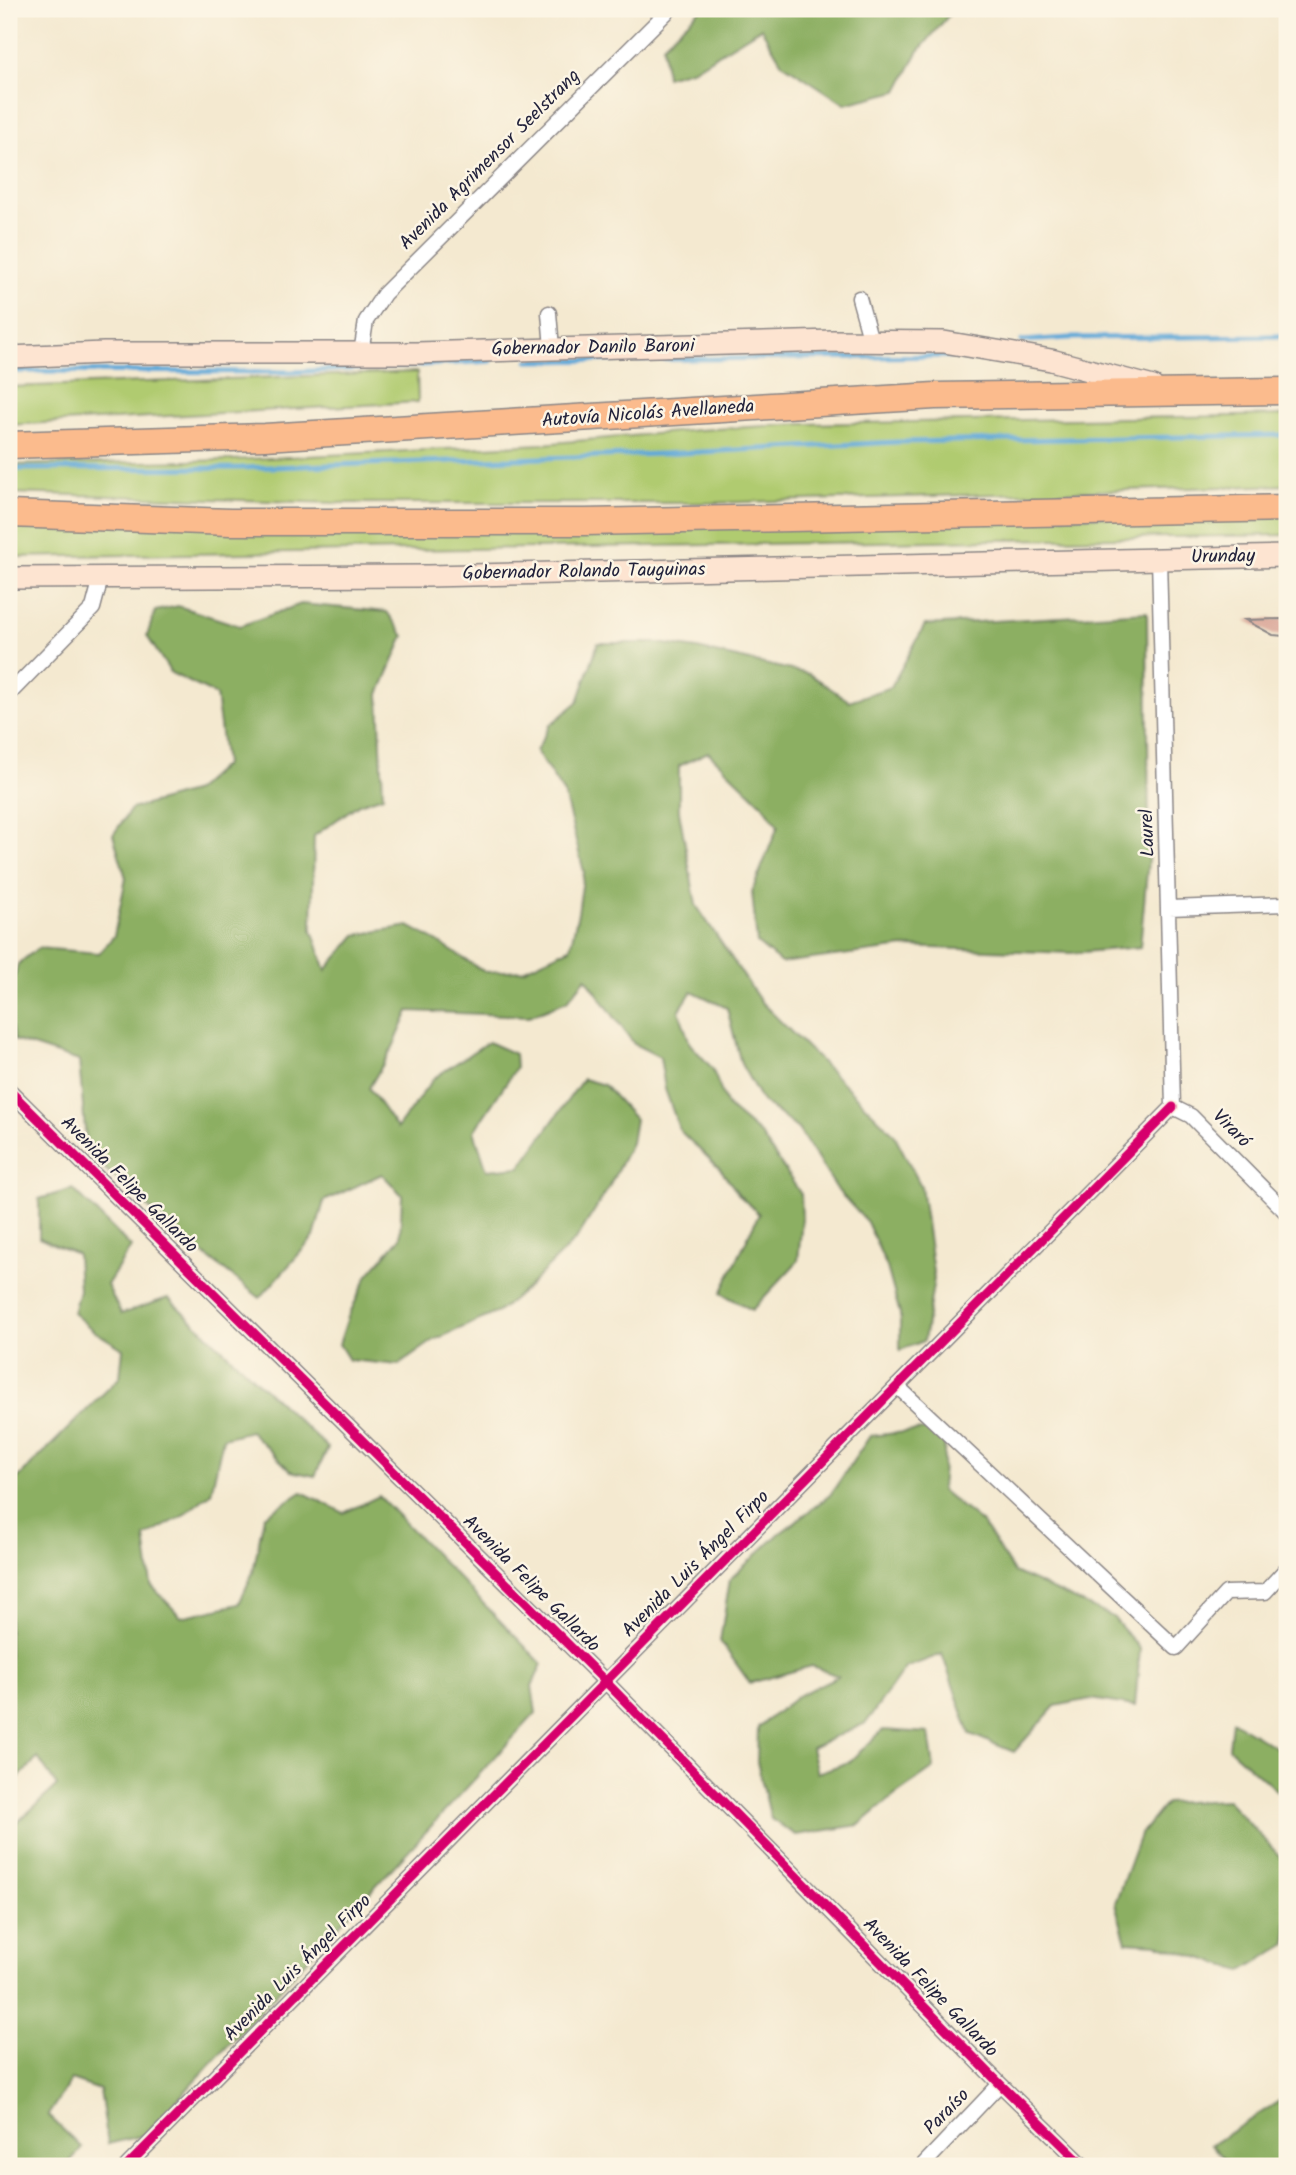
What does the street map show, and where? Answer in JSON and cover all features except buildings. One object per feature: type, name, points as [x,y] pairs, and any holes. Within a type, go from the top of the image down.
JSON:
[{"type":"highway","name":"Autovía Nicolás Avellaneda","points":[[9,445],[265,437],[935,396],[1286,391]]},
{"type":"highway","points":[[9,514],[230,522],[585,522],[1287,508]]},
{"type":"street","name":"Avenida Agrimensor Seelstrang","points":[[361,353],[366,321],[384,294],[670,9]]},
{"type":"street","points":[[859,298],[871,341]]},
{"type":"street","points":[[549,313],[552,348]]},
{"type":"street","name":"Gobernador Danilo Baroni","points":[[9,357],[361,353],[871,341],[944,342],[1020,354],[1172,392]]},
{"type":"street","name":"Urunday","points":[[1159,558],[1287,556]]},
{"type":"street","name":"Gobernador Rolando Tauguinas","points":[[9,578],[428,576],[1159,558]]},
{"type":"street","name":"Laurel","points":[[1159,558],[1173,1107]]},
{"type":"street","points":[[9,694],[93,608],[101,578]]},
{"type":"street","points":[[1169,908],[1287,904]]},
{"type":"street","name":"Avenida Felipe Gallardo","points":[[9,1090],[605,1681],[1000,2084],[1084,2166]]},
{"type":"street","name":"Viraró","points":[[1173,1107],[1191,1116],[1287,1213]]},
{"type":"street","name":"Avenida Luis Ángel Firpo","points":[[127,2166],[1173,1107]]},
{"type":"street","points":[[897,1386],[1176,1648],[1226,1593],[1265,1592],[1287,1568]]},
{"type":"street","name":"Paraíso","points":[[922,2166],[1000,2084]]},
{"type":"green space","points":[[701,9],[954,9],[918,52],[898,91],[845,104],[782,63],[761,28],[694,69],[666,77],[663,45]]},
{"type":"green space","points":[[417,372],[418,402],[9,425],[9,387]]},
{"type":"green space","points":[[1287,415],[1287,485],[711,503],[337,503],[9,493],[9,465],[232,460],[542,444],[802,424]]},
{"type":"green space","points":[[1287,515],[1287,535],[9,557],[9,524]]},
{"type":"green space","points":[[301,604],[387,612],[404,636],[379,694],[383,796],[359,804],[314,836],[312,930],[326,970],[356,935],[409,926],[485,972],[523,970],[570,948],[584,872],[564,794],[536,751],[550,725],[578,702],[598,643],[658,643],[809,674],[849,701],[891,687],[925,625],[1147,612],[1149,850],[1140,947],[1071,953],[904,947],[781,963],[757,943],[752,892],[778,826],[764,806],[708,752],[679,766],[679,811],[696,905],[761,1002],[894,1134],[921,1186],[934,1279],[924,1341],[900,1350],[900,1314],[887,1267],[867,1222],[839,1192],[798,1129],[762,1101],[741,1064],[727,1008],[692,991],[679,1011],[690,1044],[712,1068],[727,1106],[760,1134],[801,1194],[802,1219],[798,1261],[752,1310],[721,1293],[759,1214],[740,1196],[721,1170],[680,1131],[665,1089],[660,1057],[634,1044],[586,978],[567,1001],[529,1016],[409,1011],[393,1047],[369,1088],[397,1128],[434,1078],[488,1042],[515,1054],[516,1068],[474,1131],[487,1170],[520,1167],[583,1079],[604,1085],[635,1119],[631,1143],[608,1189],[577,1238],[527,1288],[498,1312],[434,1340],[399,1365],[349,1360],[339,1344],[348,1317],[368,1275],[400,1238],[402,1195],[382,1174],[324,1201],[314,1237],[260,1298],[182,1237],[87,1153],[79,1061],[14,1040],[9,996],[18,964],[38,948],[99,953],[114,936],[126,878],[113,835],[131,809],[195,791],[225,764],[216,695],[171,673],[147,636],[155,611],[178,606],[240,626]]},
{"type":"green space","points":[[73,1189],[131,1247],[107,1285],[121,1314],[168,1298],[328,1448],[315,1476],[291,1471],[250,1431],[223,1438],[211,1493],[181,1517],[145,1537],[151,1585],[181,1617],[239,1604],[253,1572],[264,1516],[302,1492],[344,1513],[379,1496],[542,1664],[532,1686],[536,1713],[145,2135],[108,2144],[100,2090],[71,2080],[48,2115],[82,2148],[66,2166],[9,2166],[9,1830],[57,1786],[38,1758],[9,1787],[9,1487],[120,1377],[123,1349],[94,1331],[73,1313],[79,1290],[77,1254],[39,1238],[39,1199]]},
{"type":"green space","points":[[932,1429],[945,1442],[941,1490],[982,1523],[1014,1572],[1113,1617],[1140,1649],[1135,1706],[1091,1699],[1055,1706],[1014,1752],[970,1734],[942,1654],[905,1668],[866,1723],[811,1748],[817,1773],[849,1762],[883,1730],[929,1733],[934,1768],[859,1825],[796,1835],[771,1819],[757,1762],[758,1727],[799,1695],[838,1676],[812,1666],[750,1683],[720,1641],[730,1579],[779,1534],[830,1495],[870,1436]]},
{"type":"green space","points":[[1232,1721],[1287,1754],[1287,1800],[1229,1748]]},
{"type":"green space","points":[[1227,1800],[1287,1864],[1287,1944],[1242,1971],[1157,1944],[1126,1942],[1115,1903],[1140,1835],[1166,1803]]},
{"type":"green space","points":[[1287,2096],[1287,2166],[1232,2166],[1211,2145]]},
{"type":"waterway","points":[[1022,341],[1069,338],[1287,336]]},
{"type":"waterway","points":[[528,361],[952,356]]},
{"type":"waterway","points":[[9,371],[292,372],[491,361]]},
{"type":"waterway","points":[[9,469],[241,468],[661,454],[897,442],[1287,435]]},
{"type":"cycle path","points":[[9,1090],[605,1681],[1000,2084],[1084,2166]]},
{"type":"cycle path","points":[[127,2166],[1173,1107]]}]
